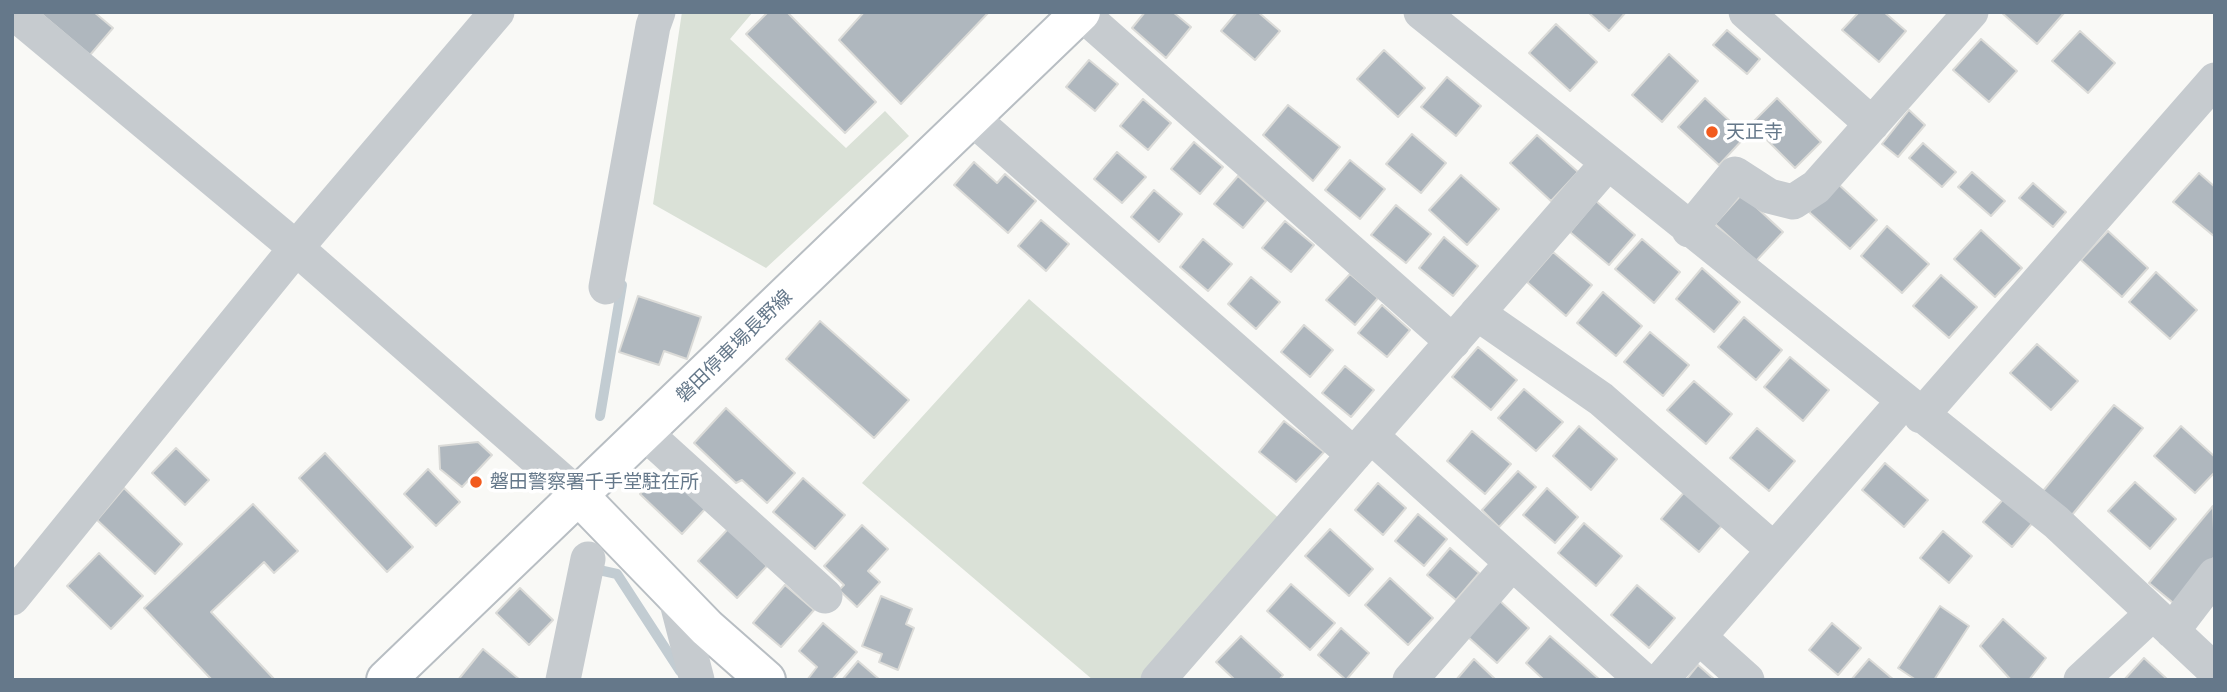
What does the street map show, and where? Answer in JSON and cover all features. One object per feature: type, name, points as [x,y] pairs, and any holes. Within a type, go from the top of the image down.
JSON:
[{"type":"main road","name":"磐田停車場長野線","points":[[386,680],[1081,12]]},
{"type":"main road","points":[[582,493],[610,527],[675,595],[766,680]]},
{"type":"street","points":[[13,12],[296,248],[582,493]]},
{"type":"street","points":[[12,598],[296,248],[497,12]]},
{"type":"street","points":[[606,287],[658,12]]},
{"type":"street","points":[[1081,12],[1453,342]]},
{"type":"street","points":[[1421,12],[1689,230],[2056,522],[2215,671]]},
{"type":"street","points":[[1746,12],[1872,124]]},
{"type":"street","points":[[1689,230],[1735,174],[1769,196],[1793,202],[1816,187],[1872,124],[1952,19]]},
{"type":"street","points":[[1661,680],[1774,550],[1912,409],[2215,80]]},
{"type":"street","points":[[972,118],[1363,445],[1512,563],[1643,680]]},
{"type":"street","points":[[1158,680],[1607,164]]},
{"type":"street","points":[[1477,313],[1601,399],[1774,550]]},
{"type":"street","points":[[645,433],[825,596]]},
{"type":"street","points":[[1410,680],[1512,563]]},
{"type":"street","points":[[563,680],[586,567]]},
{"type":"street","points":[[2081,680],[2163,622],[2215,575]]},
{"type":"street","points":[[675,595],[698,680]]},
{"type":"street","points":[[1699,636],[1747,680]]},
{"type":"shaded area","points":[[682,12],[753,12],[730,39],[846,148],[885,111],[909,136],[766,268],[653,204]]},
{"type":"shaded area","points":[[1029,299],[1290,528],[1158,680],[1093,680],[862,483]]},
{"type":"building","points":[[39,12],[94,12],[113,28],[90,55]]},
{"type":"building","points":[[768,12],[787,12],[876,102],[845,133],[746,34]]},
{"type":"building","points":[[864,12],[989,12],[901,104],[839,40]]},
{"type":"building","points":[[1145,12],[1173,12],[1191,27],[1166,58],[1132,28]]},
{"type":"building","points":[[1237,12],[1258,12],[1280,31],[1255,60],[1221,31]]},
{"type":"building","points":[[1588,12],[1626,12],[1609,31]]},
{"type":"building","points":[[1859,12],[1884,12],[1906,31],[1879,62],[1842,30]]},
{"type":"building","points":[[2001,12],[2063,12],[2064,13],[2037,44]]},
{"type":"building","points":[[1556,24],[1597,62],[1570,91],[1529,53]]},
{"type":"building","points":[[1727,30],[1760,59],[1747,74],[1713,45]]},
{"type":"building","points":[[2080,31],[2115,63],[2088,93],[2052,61]]},
{"type":"building","points":[[1981,39],[2017,71],[1989,102],[1953,70]]},
{"type":"building","points":[[1384,50],[1425,88],[1398,117],[1357,79]]},
{"type":"building","points":[[1669,54],[1698,81],[1662,122],[1632,95]]},
{"type":"building","points":[[1089,60],[1118,84],[1095,111],[1066,87]]},
{"type":"building","points":[[1447,77],[1481,106],[1456,136],[1421,107]]},
{"type":"building","name":"天正寺","points":[[1705,98],[1746,136],[1719,165],[1678,127]]},
{"type":"building","points":[[1777,98],[1821,142],[1795,168],[1751,124]]},
{"type":"building","points":[[1143,99],[1171,123],[1148,150],[1120,126]]},
{"type":"building","points":[[1288,105],[1340,147],[1313,181],[1263,135]]},
{"type":"building","points":[[1909,110],[1925,125],[1898,157],[1882,144]]},
{"type":"building","points":[[1412,134],[1446,163],[1421,193],[1386,164]]},
{"type":"building","points":[[1537,135],[1578,172],[1551,201],[1510,163]]},
{"type":"building","points":[[1194,142],[1223,167],[1200,194],[1171,169]]},
{"type":"building","points":[[1923,143],[1956,172],[1942,187],[1909,158]]},
{"type":"building","points":[[1117,152],[1146,177],[1122,203],[1094,179]]},
{"type":"building","points":[[1350,160],[1385,189],[1360,219],[1325,190]]},
{"type":"building","points":[[974,162],[997,183],[1005,174],[1036,201],[1008,233],[954,185]]},
{"type":"building","points":[[1972,172],[2005,201],[1991,216],[1958,187]]},
{"type":"building","points":[[2199,173],[2215,187],[2215,237],[2173,202]]},
{"type":"building","points":[[1461,175],[1499,209],[1467,245],[1429,210]]},
{"type":"building","points":[[1238,176],[1266,201],[1243,228],[1214,204]]},
{"type":"building","points":[[1836,182],[1877,220],[1850,249],[1809,212]]},
{"type":"building","points":[[2033,183],[2066,212],[2053,227],[2019,198]]},
{"type":"building","points":[[1154,190],[1182,214],[1159,242],[1131,217]]},
{"type":"building","points":[[1742,194],[1783,232],[1756,261],[1715,224]]},
{"type":"building","points":[[1596,201],[1635,235],[1609,265],[1570,232]]},
{"type":"building","points":[[1396,205],[1431,234],[1406,263],[1371,235]]},
{"type":"building","points":[[1041,220],[1069,244],[1046,271],[1018,246]]},
{"type":"building","points":[[1285,221],[1314,245],[1291,272],[1262,248]]},
{"type":"building","points":[[1887,226],[1929,264],[1902,293],[1861,256]]},
{"type":"building","points":[[1981,230],[2022,268],[1995,297],[1954,259]]},
{"type":"building","points":[[2108,231],[2148,268],[2122,297],[2081,260]]},
{"type":"building","points":[[1444,237],[1478,266],[1453,296],[1419,268]]},
{"type":"building","points":[[1203,239],[1232,264],[1208,291],[1180,267]]},
{"type":"building","points":[[1642,239],[1680,272],[1654,303],[1615,269]]},
{"type":"building","points":[[1553,252],[1592,285],[1566,316],[1527,282]]},
{"type":"building","points":[[1702,268],[1740,302],[1714,332],[1676,299]]},
{"type":"building","points":[[2156,272],[2197,310],[2170,339],[2129,302]]},
{"type":"building","points":[[1350,274],[1378,298],[1355,325],[1326,300]]},
{"type":"building","points":[[1941,275],[1977,307],[1949,338],[1913,306]]},
{"type":"building","points":[[1251,277],[1280,302],[1256,329],[1228,304]]},
{"type":"building","points":[[1603,292],[1642,326],[1616,356],[1577,323]]},
{"type":"building","points":[[638,296],[701,317],[687,359],[664,351],[659,365],[619,352]]},
{"type":"building","points":[[1382,305],[1410,330],[1387,357],[1358,333]]},
{"type":"building","points":[[1744,317],[1782,350],[1756,380],[1718,347]]},
{"type":"building","points":[[820,321],[909,400],[874,438],[786,359]]},
{"type":"building","points":[[1304,325],[1333,350],[1310,377],[1281,352]]},
{"type":"building","points":[[1650,332],[1689,365],[1663,396],[1624,362]]},
{"type":"building","points":[[2037,344],[2078,381],[2051,410],[2010,373]]},
{"type":"building","points":[[1478,347],[1517,380],[1491,410],[1452,377]]},
{"type":"building","points":[[1790,357],[1829,390],[1803,421],[1764,387]]},
{"type":"building","points":[[1345,366],[1374,390],[1351,417],[1322,393]]},
{"type":"building","points":[[1694,381],[1732,414],[1706,444],[1667,410]]},
{"type":"building","points":[[1524,389],[1563,422],[1536,451],[1498,418]]},
{"type":"building","points":[[2114,405],[2143,428],[2072,515],[2043,491]]},
{"type":"building","points":[[726,408],[795,473],[767,503],[742,480],[736,483],[694,443]]},
{"type":"building","points":[[1284,421],[1324,452],[1296,482],[1259,452]]},
{"type":"building","points":[[1579,426],[1617,459],[1591,490],[1553,456]]},
{"type":"building","points":[[2181,426],[2215,457],[2215,472],[2195,493],[2154,456]]},
{"type":"building","points":[[1757,428],[1795,461],[1769,491],[1730,458]]},
{"type":"building","points":[[1472,431],[1511,464],[1485,494],[1447,461]]},
{"type":"building","points":[[478,442],[492,455],[462,487],[440,469],[439,446]]},
{"type":"building","points":[[176,448],[209,480],[185,505],[152,473]]},
{"type":"building","points":[[325,453],[413,547],[387,572],[299,478]]},
{"type":"building","points":[[1885,463],[1928,500],[1904,527],[1862,490]]},
{"type":"building","points":[[428,469],[460,502],[436,526],[404,494]]},
{"type":"building","points":[[664,470],[705,509],[682,534],[640,494]]},
{"type":"building","points":[[1518,471],[1536,487],[1499,527],[1482,510]]},
{"type":"building","points":[[803,478],[845,515],[815,549],[773,512]]},
{"type":"building","points":[[2135,482],[2176,519],[2150,549],[2108,511]]},
{"type":"building","points":[[1378,483],[1406,508],[1383,535],[1355,510]]},
{"type":"building","points":[[124,488],[182,544],[155,574],[97,520]]},
{"type":"building","points":[[1547,488],[1578,517],[1555,543],[1523,515]]},
{"type":"building","points":[[1687,489],[1725,522],[1699,552],[1661,519]]},
{"type":"building","points":[[2007,495],[2035,520],[2012,547],[1983,522]]},
{"type":"building","points":[[253,504],[298,551],[274,573],[264,562],[211,612],[275,680],[212,680],[144,608]]},
{"type":"building","points":[[2213,506],[2215,556],[2177,606],[2149,583]]},
{"type":"building","points":[[1418,514],[1447,539],[1424,566],[1395,541]]},
{"type":"building","points":[[1584,523],[1622,556],[1596,586],[1558,553]]},
{"type":"building","points":[[862,525],[888,549],[868,571],[880,582],[857,607],[839,590],[844,585],[824,566]]},
{"type":"building","points":[[728,529],[767,566],[737,598],[698,561]]},
{"type":"building","points":[[1330,529],[1373,569],[1349,596],[1305,556]]},
{"type":"building","points":[[1943,531],[1972,556],[1949,583],[1920,558]]},
{"type":"building","points":[[1450,548],[1479,573],[1456,600],[1427,575]]},
{"type":"building","points":[[99,553],[143,596],[111,629],[67,586]]},
{"type":"building","points":[[1390,578],[1433,618],[1408,645],[1365,605]]},
{"type":"building","points":[[1291,584],[1335,623],[1310,650],[1267,611]]},
{"type":"building","points":[[785,585],[814,610],[781,647],[753,623]]},
{"type":"building","points":[[1637,585],[1675,618],[1649,648],[1611,615]]},
{"type":"building","points":[[520,588],[553,620],[529,645],[496,613]]},
{"type":"building","points":[[881,596],[912,609],[906,624],[914,628],[898,670],[879,662],[882,654],[862,646]]},
{"type":"building","points":[[1500,601],[1529,628],[1497,663],[1468,637]]},
{"type":"building","points":[[1940,606],[1969,626],[1934,680],[1916,680],[1898,668]]},
{"type":"building","points":[[2003,619],[2046,658],[2029,680],[2011,680],[1980,646]]},
{"type":"building","points":[[823,623],[857,652],[832,680],[807,680],[817,667],[799,651]]},
{"type":"building","points":[[1832,623],[1861,648],[1838,675],[1809,650]]},
{"type":"building","points":[[1341,628],[1369,653],[1346,680],[1318,655]]},
{"type":"building","points":[[1241,636],[1283,675],[1279,680],[1235,680],[1216,662]]},
{"type":"building","points":[[1550,636],[1600,680],[1544,680],[1526,663]]},
{"type":"building","points":[[483,649],[520,680],[458,680]]},
{"type":"building","points":[[2144,658],[2168,680],[2124,680]]},
{"type":"building","points":[[1474,659],[1496,680],[1456,680]]},
{"type":"building","points":[[1869,659],[1894,680],[1851,680]]},
{"type":"building","points":[[858,661],[880,680],[842,680]]},
{"type":"building","points":[[1698,665],[1715,680],[1686,680]]},
{"type":"waterway","points":[[600,416],[622,285]]},
{"type":"waterway","points":[[590,568],[617,574],[680,671]]},
{"type":"place","name":"天正寺","points":[[1712,132]]},
{"type":"place","name":"磐田警察署千手堂駐在所","points":[[476,482]]}]
